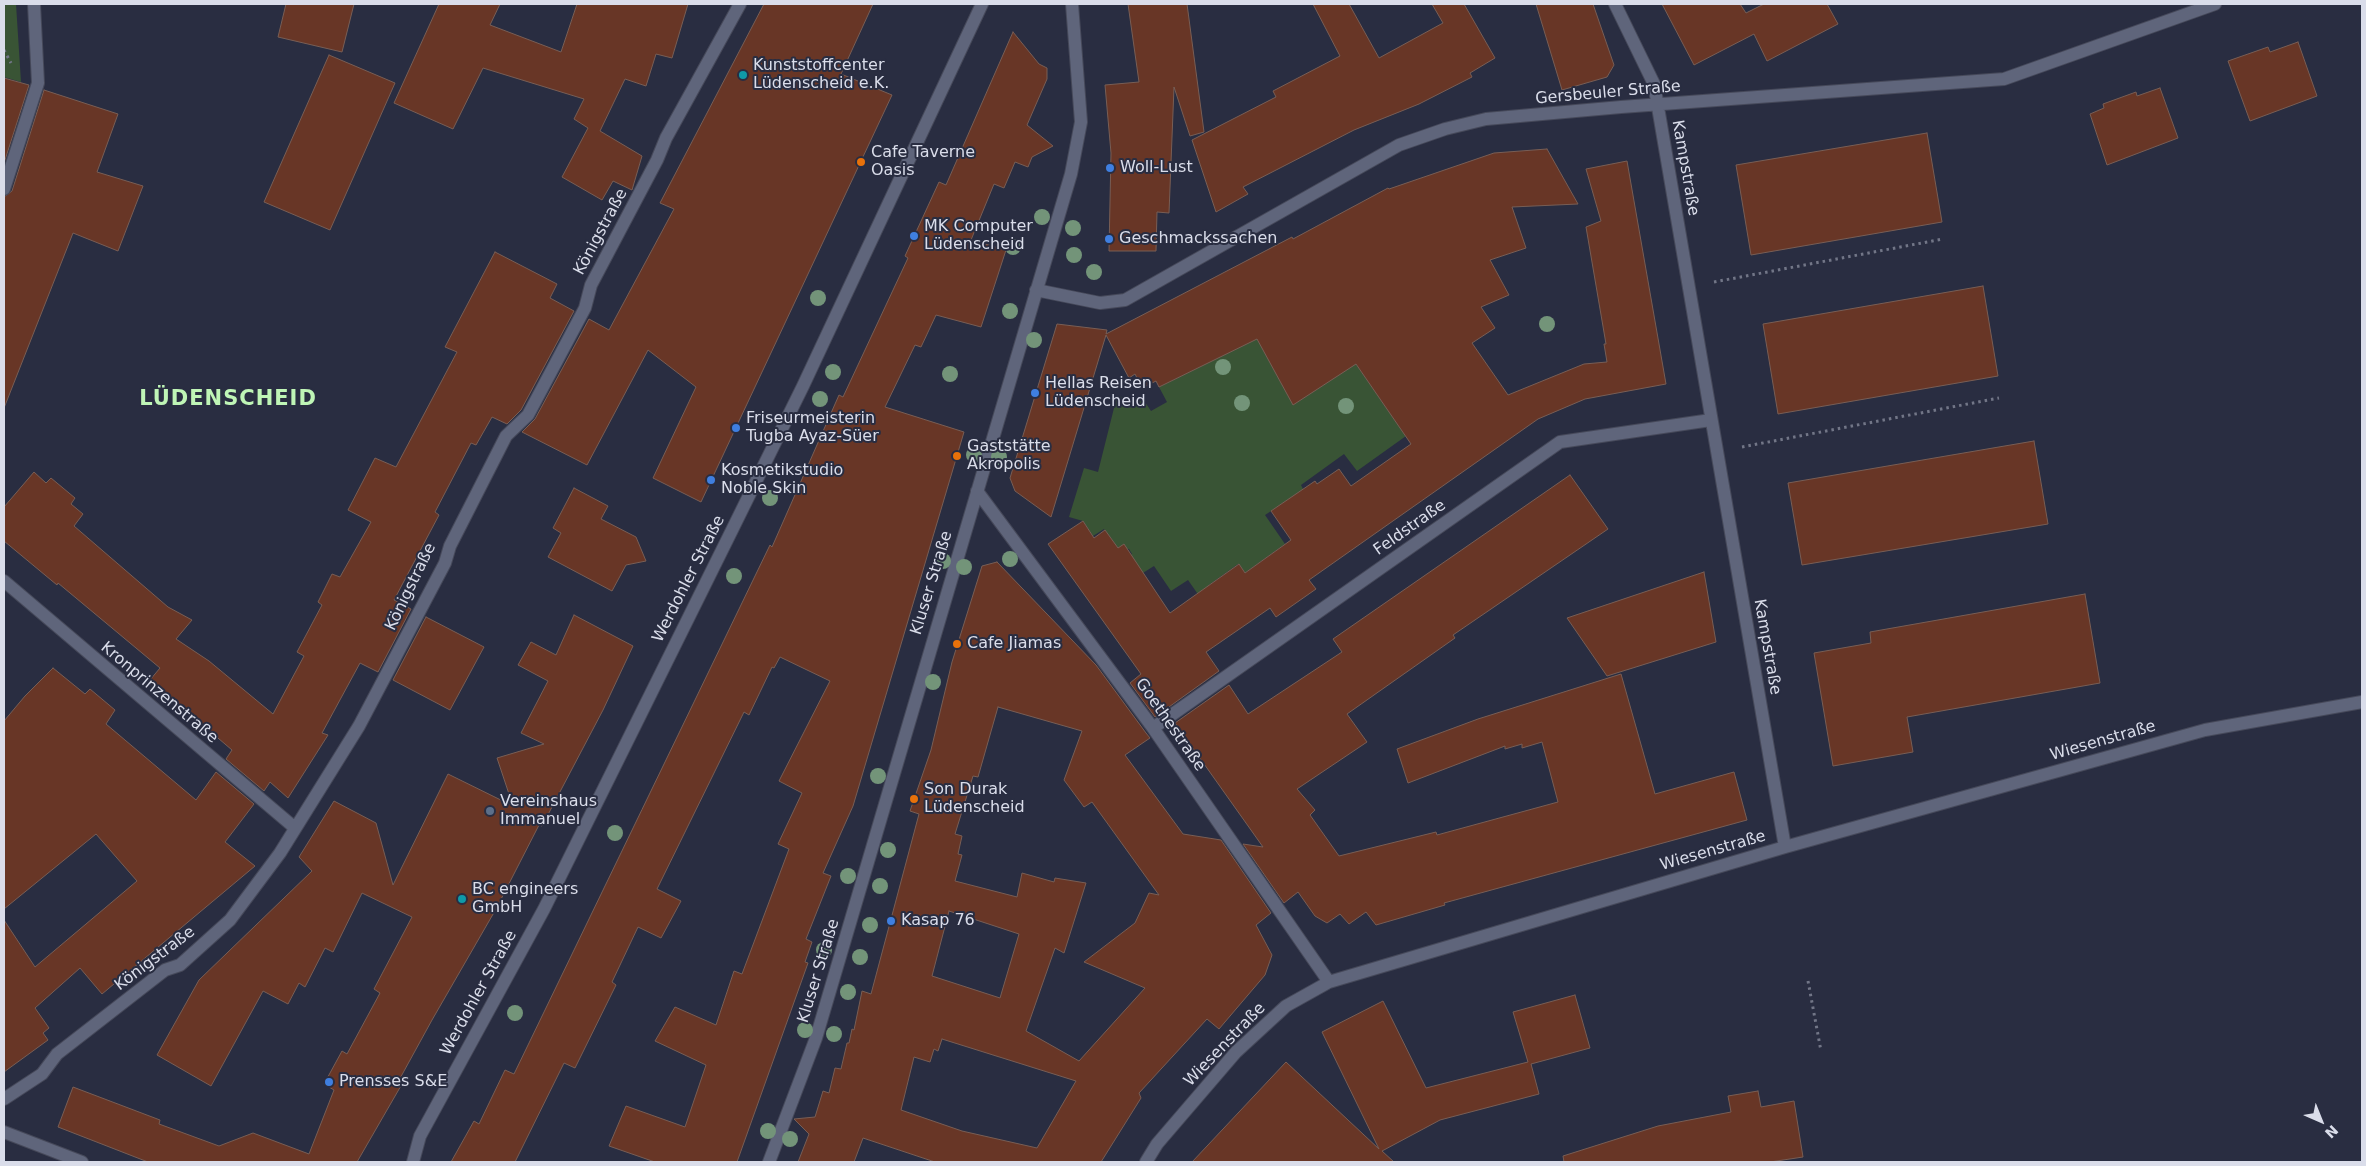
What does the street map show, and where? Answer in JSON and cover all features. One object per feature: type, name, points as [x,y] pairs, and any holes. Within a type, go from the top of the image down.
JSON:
[{"type":"street","points":[[4,190],[38,83],[34,4]]},
{"type":"street","name":"Königstraße","points":[[4,1099],[42,1074],[57,1054],[165,970],[180,965],[230,920],[280,853],[359,726],[445,563],[450,546],[506,436],[528,415],[585,308],[591,285],[657,160],[666,138],[740,4]]},
{"type":"street","name":"Werdohler Straße","points":[[413,1162],[420,1136],[544,909],[738,519],[803,386],[982,4]]},
{"type":"street","name":"Kluser Straße","points":[[769,1162],[818,1030],[1071,174],[1081,122],[1072,4]]},
{"type":"street","name":"Kampstraße","points":[[1615,4],[1654,84],[1785,846]]},
{"type":"street","name":"Gersbeuler Straße","points":[[1036,290],[1100,303],[1125,300],[1399,145],[1445,128],[1486,120],[1657,105],[2004,79],[2215,4]]},
{"type":"street","name":"Feldstraße","points":[[1153,728],[1560,442],[1711,420]]},
{"type":"street","name":"Goethestraße","points":[[977,490],[1153,728],[1330,982]]},
{"type":"street","name":"Kronprinzenstraße","points":[[4,581],[295,828]]},
{"type":"street","name":"Wiesenstraße","points":[[1146,1162],[1156,1144],[1236,1052],[1286,1006],[1330,982],[1785,846],[2205,730],[2362,702]]},
{"type":"street","points":[[4,1132],[82,1162]]},
{"type":"path","points":[[1689,287],[1943,239]]},
{"type":"path","points":[[1716,452],[1999,398]]},
{"type":"path","points":[[1808,980],[1821,1051]]},
{"type":"green space","points":[[4,4],[16,4],[21,82],[4,77]]},
{"type":"green space","points":[[1233,326],[1356,364],[1406,436],[1357,471],[1344,454],[1301,485],[1305,493],[1265,515],[1285,544],[1245,573],[1238,564],[1209,585],[1202,600],[1188,580],[1171,591],[1154,566],[1138,576],[1125,559],[1132,554],[1129,549],[1118,548],[1104,529],[1093,536],[1083,521],[1069,517],[1084,468],[1098,472],[1117,396],[1145,402],[1151,411],[1167,402],[1159,387],[1181,376]]},
{"type":"building","points":[[286,4],[354,4],[342,52],[278,37]]},
{"type":"building","points":[[439,4],[500,4],[490,25],[561,52],[577,4],[688,4],[672,58],[656,54],[646,86],[625,79],[600,131],[642,156],[632,190],[613,181],[602,200],[562,177],[588,128],[574,119],[584,99],[483,68],[453,129],[394,103]]},
{"type":"building","points":[[764,4],[873,4],[841,74],[892,95],[701,502],[653,478],[696,387],[648,350],[587,465],[522,432],[535,419],[589,319],[609,330],[674,209],[660,203]]},
{"type":"building","points":[[1128,4],[1187,4],[1204,132],[1190,136],[1174,87],[1169,213],[1157,212],[1156,251],[1109,251],[1111,153],[1105,85],[1139,82]]},
{"type":"building","points":[[1313,4],[1349,4],[1379,58],[1443,23],[1432,4],[1464,4],[1495,58],[1470,73],[1472,77],[1419,104],[1354,130],[1243,187],[1248,194],[1216,212],[1192,140],[1276,97],[1273,91],[1340,56]]},
{"type":"building","points":[[1536,4],[1593,4],[1614,65],[1607,77],[1562,90]]},
{"type":"building","points":[[1662,4],[1740,4],[1746,13],[1764,4],[1827,4],[1838,24],[1767,61],[1754,34],[1694,65]]},
{"type":"building","points":[[1013,32],[1039,64],[1047,68],[1047,79],[1027,125],[1053,146],[1032,157],[1028,167],[1015,162],[1004,188],[994,184],[971,240],[1006,250],[981,327],[936,315],[921,347],[915,345],[885,407],[964,432],[853,806],[823,873],[831,876],[806,939],[812,942],[805,962],[808,963],[737,1162],[655,1162],[609,1146],[626,1106],[685,1127],[706,1065],[655,1041],[675,1007],[716,1025],[734,971],[742,974],[789,849],[778,844],[802,793],[779,781],[830,681],[780,657],[774,668],[772,667],[749,715],[744,712],[657,889],[681,901],[661,938],[638,927],[612,982],[616,985],[575,1068],[564,1063],[515,1162],[451,1162],[474,1121],[479,1124],[505,1070],[514,1074],[770,545],[772,547],[839,395],[843,397],[908,258],[905,256],[939,182],[946,185]]},
{"type":"building","points":[[2298,42],[2317,96],[2250,121],[2228,61],[2268,47],[2270,52]]},
{"type":"building","points":[[329,55],[395,83],[330,230],[264,202]]},
{"type":"building","points":[[4,78],[29,85],[4,163]]},
{"type":"building","points":[[2160,88],[2178,138],[2107,165],[2090,114],[2104,108],[2103,104],[2136,92],[2137,96]]},
{"type":"building","points":[[44,90],[118,114],[97,172],[143,186],[118,251],[73,233],[4,408],[4,197],[12,191]]},
{"type":"building","points":[[1927,133],[1942,222],[1751,255],[1736,165]]},
{"type":"building","points":[[1547,149],[1578,204],[1512,207],[1526,248],[1490,260],[1509,295],[1481,307],[1495,328],[1472,343],[1508,395],[1584,364],[1607,362],[1604,344],[1606,344],[1586,227],[1601,221],[1586,169],[1627,161],[1666,384],[1585,399],[1538,419],[1309,580],[1316,589],[1276,617],[1270,608],[1206,652],[1219,671],[1155,717],[1130,683],[1141,674],[1048,544],[1083,521],[1094,538],[1105,530],[1118,548],[1124,544],[1170,613],[1239,564],[1245,573],[1291,540],[1271,511],[1315,481],[1317,484],[1339,469],[1351,486],[1411,444],[1356,364],[1293,405],[1257,339],[1159,387],[1156,381],[1142,388],[1135,374],[1129,378],[1106,335],[1051,517],[1015,491],[1010,478],[1057,324],[1107,330],[1106,334],[1292,237],[1293,239],[1388,188],[1494,153]]},
{"type":"building","points":[[495,252],[557,284],[550,298],[574,311],[521,410],[507,424],[492,417],[476,445],[471,443],[435,512],[439,515],[394,600],[411,609],[378,672],[360,663],[322,733],[328,735],[288,798],[270,782],[264,791],[226,759],[232,750],[150,680],[160,668],[58,583],[57,585],[4,541],[4,507],[34,472],[46,483],[51,478],[75,498],[71,504],[83,514],[74,526],[168,607],[192,620],[176,639],[209,661],[273,714],[304,656],[297,652],[322,605],[318,602],[332,574],[340,577],[371,522],[348,510],[375,458],[396,467],[457,352],[445,347]]},
{"type":"building","points":[[1983,286],[1998,376],[1778,414],[1763,324]]},
{"type":"building","points":[[2034,441],[2048,524],[1802,565],[1788,483]]},
{"type":"building","points":[[1570,475],[1608,529],[1453,635],[1455,638],[1347,714],[1367,742],[1297,789],[1315,810],[1310,815],[1339,856],[1436,832],[1437,835],[1558,802],[1542,742],[1522,748],[1522,744],[1505,749],[1505,746],[1408,783],[1397,749],[1478,719],[1621,674],[1655,794],[1734,772],[1747,820],[1444,903],[1445,905],[1376,925],[1366,912],[1349,924],[1340,914],[1327,923],[1315,916],[1298,892],[1284,903],[1243,844],[1263,847],[1175,723],[1229,685],[1248,714],[1342,652],[1333,639]]},
{"type":"building","points":[[574,488],[608,506],[601,519],[636,537],[646,561],[626,565],[612,591],[548,557],[561,533],[553,528]]},
{"type":"building","points":[[997,562],[1096,665],[1150,738],[1125,755],[1183,834],[1221,840],[1271,913],[1256,925],[1272,955],[1265,975],[1219,1029],[1207,1019],[1139,1093],[1141,1098],[1101,1162],[935,1162],[863,1138],[854,1162],[798,1162],[809,1134],[794,1119],[815,1117],[823,1091],[829,1093],[835,1068],[841,1069],[847,1043],[849,1043],[852,1029],[854,1030],[862,991],[871,994],[919,814],[910,811],[931,750],[952,662],[982,566]],"holes":[[[998,707],[1082,731],[1064,780],[1084,807],[1092,802],[1159,895],[1149,893],[1135,923],[1084,962],[1145,988],[1079,1061],[1026,1031],[1055,948],[1064,953],[1086,883],[1055,878],[1054,882],[1022,873],[1017,897],[955,881],[962,855],[958,854],[962,836],[955,834],[973,776],[978,777]],[[949,911],[1019,934],[1000,998],[932,976]],[[942,1039],[1076,1081],[1037,1148],[962,1131],[901,1110],[914,1057],[930,1062],[934,1049],[938,1051]]]},
{"type":"building","points":[[1704,572],[1716,642],[1607,676],[1567,618]]},
{"type":"building","points":[[2085,594],[2100,683],[1907,717],[1913,752],[1833,766],[1814,653],[1871,643],[1870,632]]},
{"type":"building","points":[[574,615],[633,646],[603,710],[542,826],[539,825],[496,909],[398,1082],[402,1084],[357,1162],[148,1162],[58,1127],[73,1087],[160,1120],[159,1124],[219,1146],[253,1133],[309,1154],[334,1090],[324,1084],[342,1051],[347,1054],[380,993],[374,989],[412,917],[362,893],[333,952],[325,948],[305,987],[299,983],[288,1004],[263,991],[211,1086],[157,1055],[199,980],[312,871],[299,857],[334,801],[376,823],[393,885],[448,774],[513,806],[497,758],[544,744],[521,733],[548,681],[518,665],[531,642],[556,655]]},
{"type":"building","points":[[426,617],[484,647],[450,710],[393,680]]},
{"type":"building","points":[[53,668],[85,694],[90,689],[115,710],[106,724],[196,800],[216,772],[254,804],[225,842],[255,866],[102,994],[80,968],[35,1008],[49,1028],[43,1033],[48,1040],[4,1072],[4,920],[35,967],[137,881],[96,834],[4,909],[4,721],[25,696]]},
{"type":"building","points":[[1575,995],[1590,1048],[1531,1064],[1539,1094],[1440,1120],[1382,1151],[1394,1162],[1192,1162],[1286,1062],[1379,1149],[1322,1032],[1383,1001],[1426,1088],[1528,1062],[1513,1012]]},
{"type":"building","points":[[1758,1091],[1761,1107],[1794,1101],[1803,1157],[1770,1162],[1564,1162],[1563,1156],[1658,1126],[1731,1112],[1728,1096]]},
{"type":"place","name":"Kunststoffcenter Lüdenscheid e.K.","points":[[743,75]]},
{"type":"place","name":"Cafe Taverne Oasis","points":[[861,162]]},
{"type":"place","name":"Woll-Lust","points":[[1110,168]]},
{"type":"place","name":"MK Computer Lüdenscheid","points":[[914,236]]},
{"type":"place","name":"Geschmackssachen","points":[[1109,239]]},
{"type":"place","name":"Hellas Reisen Lüdenscheid","points":[[1035,393]]},
{"type":"place","name":"Friseurmeisterin Tugba Ayaz-Süer","points":[[736,428]]},
{"type":"place","name":"Gaststätte Akropolis","points":[[957,456]]},
{"type":"place","name":"Kosmetikstudio Noble Skin","points":[[711,480]]},
{"type":"place","name":"Cafe Jiamas","points":[[957,644]]},
{"type":"place","name":"Son Durak Lüdenscheid","points":[[914,799]]},
{"type":"place","name":"Vereinshaus Immanuel","points":[[490,811]]},
{"type":"place","name":"BC engineers GmbH","points":[[462,899]]},
{"type":"place","name":"Kasap 76","points":[[891,921]]},
{"type":"place","name":"Prensses S&E","points":[[329,1082]]},
{"type":"district","name":"LÜDENSCHEID","points":[[228,400]]}]
